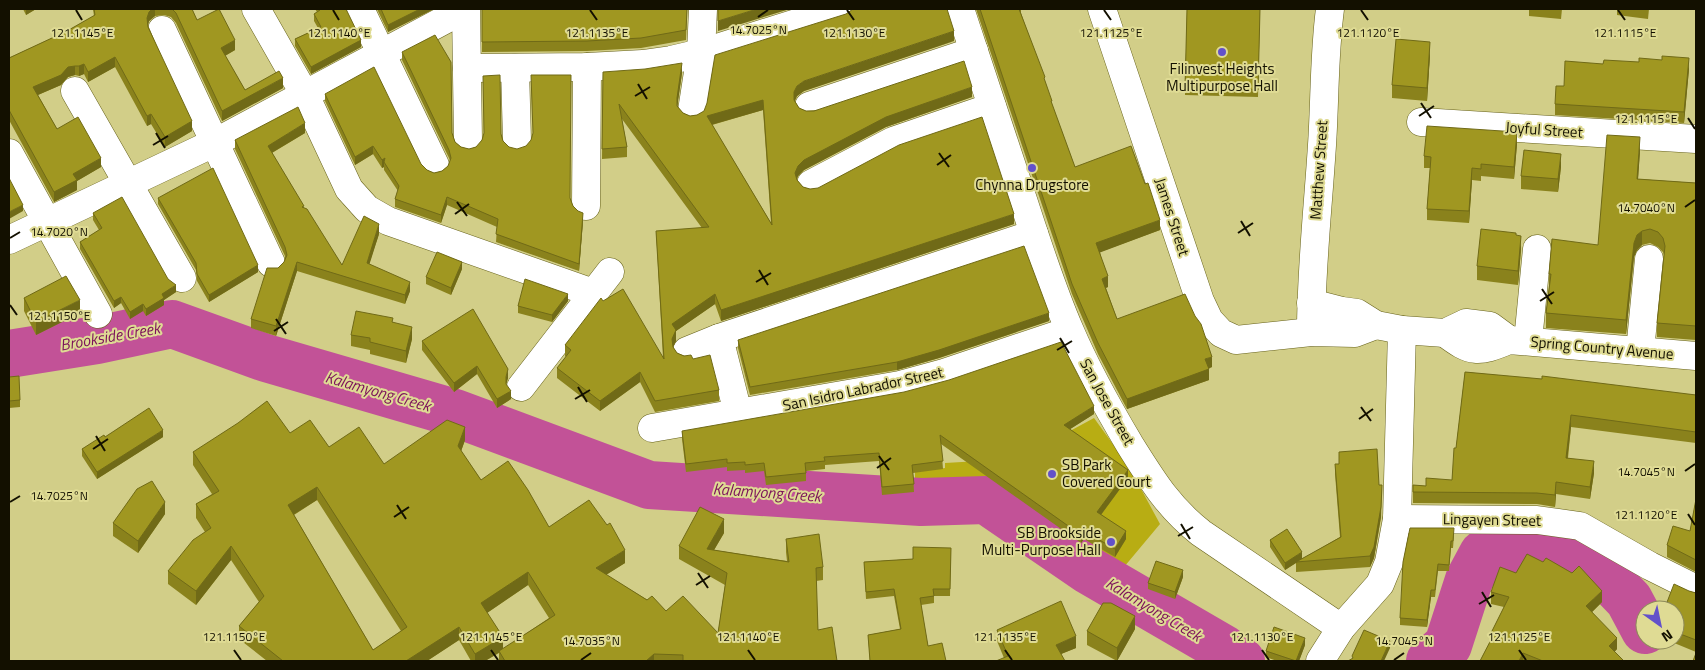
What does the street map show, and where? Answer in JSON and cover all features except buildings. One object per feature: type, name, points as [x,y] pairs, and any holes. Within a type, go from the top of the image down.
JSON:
[{"type":"street","points":[[256,9],[305,95],[349,188],[366,208],[388,221],[593,293]]},
{"type":"street","points":[[360,9],[435,165]]},
{"type":"street","points":[[9,240],[216,142],[465,9],[468,68],[468,141]]},
{"type":"street","points":[[692,111],[701,53],[703,9]]},
{"type":"street","points":[[468,68],[587,67],[642,64],[671,60],[701,53],[840,9]]},
{"type":"street","name":"San Jose Street","points":[[960,9],[1034,234],[1070,331],[1114,419],[1158,489],[1172,507],[1201,533],[1341,628]]},
{"type":"street","name":"James Street","points":[[1102,9],[1200,301],[1209,320],[1221,332],[1236,340],[1311,332]]},
{"type":"street","name":"Matthew Street","points":[[1311,332],[1314,234],[1322,145],[1326,39],[1330,9]]},
{"type":"street","points":[[162,30],[271,263]]},
{"type":"street","points":[[809,106],[974,51]]},
{"type":"street","points":[[586,206],[587,67]]},
{"type":"street","points":[[515,68],[517,141]]},
{"type":"street","points":[[75,92],[182,278]]},
{"type":"street","points":[[811,184],[893,141],[992,108]]},
{"type":"street","name":"Joyful Street","points":[[1421,122],[1696,139]]},
{"type":"street","points":[[9,152],[98,314]]},
{"type":"street","points":[[687,351],[719,338],[1034,234]]},
{"type":"street","points":[[1518,341],[1537,249]]},
{"type":"street","points":[[1640,351],[1649,259]]},
{"type":"street","points":[[521,387],[610,272]]},
{"type":"street","name":"Spring Country Avenue","points":[[1311,303],[1342,312],[1357,314],[1376,325],[1402,330],[1445,333],[1466,323],[1490,326],[1518,341],[1696,356]]},
{"type":"street","name":"Spring Country Avenue","points":[[1311,332],[1355,333],[1376,325]]},
{"type":"street","points":[[1320,661],[1341,628],[1380,584],[1389,562],[1398,519],[1402,330]]},
{"type":"street","name":"San Isidro Labrador Street","points":[[652,428],[900,385],[944,373],[1070,331]]},
{"type":"street","points":[[719,338],[738,413]]},
{"type":"street","name":"Lingayen Street","points":[[1398,519],[1521,520],[1580,526],[1642,562],[1696,589]]},
{"type":"shaded area","points":[[1094,418],[1128,465],[1160,524],[1119,573],[1016,502],[979,490],[915,489],[915,472],[945,468],[945,463],[979,461],[1070,431]]},
{"type":"waterway","name":"Kalamyong Creek","points":[[9,354],[97,340],[172,324],[266,358],[455,413],[649,485],[921,502],[986,500],[1088,570],[1224,649],[1241,661]]},
{"type":"waterway","name":"Kalamyong Creek","points":[[1430,661],[1448,645],[1469,580],[1483,554],[1531,548],[1571,558],[1605,575],[1629,600],[1635,611]]},
{"type":"place","name":"Filinvest Heights Multipurpose Hall","points":[[1222,52]]},
{"type":"place","name":"Chynna Drugstore","points":[[1032,168]]},
{"type":"place","name":"SB Park Covered Court","points":[[1052,474]]},
{"type":"place","name":"SB Brookside Multi-Purpose Hall","points":[[1111,542]]},
{"type":"water label","name":"Brookside Creek","points":[[110,336]]}]
